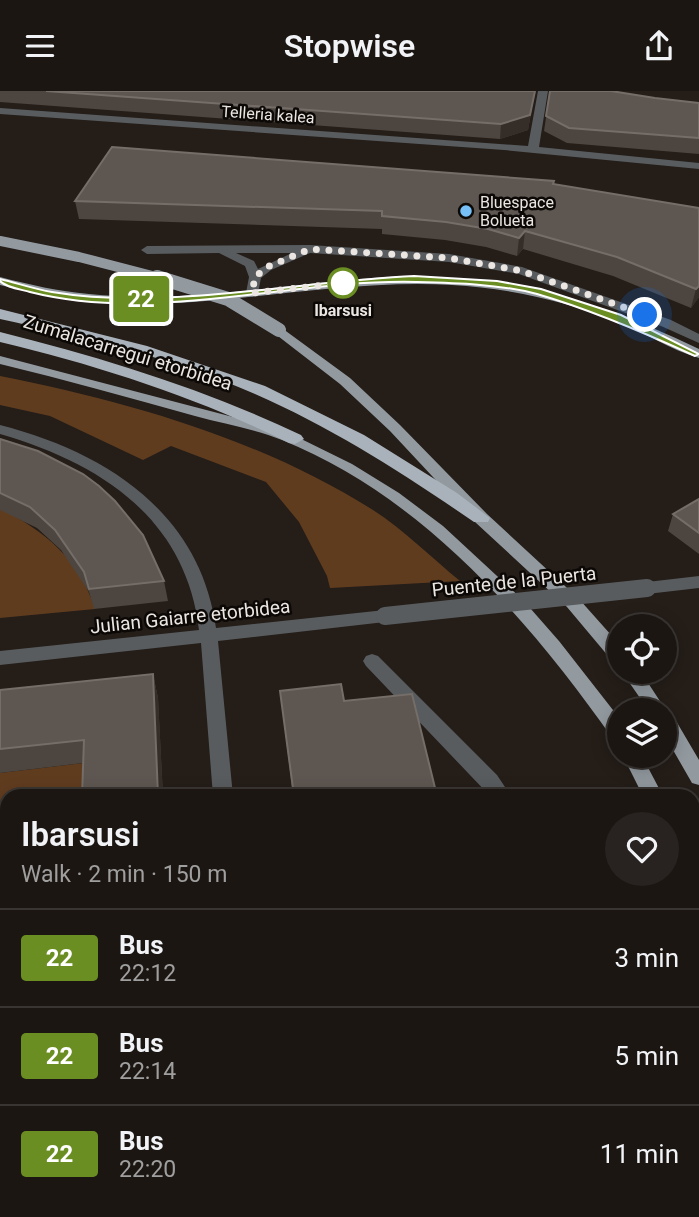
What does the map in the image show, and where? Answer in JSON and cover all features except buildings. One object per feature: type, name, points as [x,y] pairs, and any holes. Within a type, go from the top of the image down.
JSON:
[{"type":"highway","name":"Zumalacarregui etorbidea","points":[[0,314],[72,330],[173,359],[238,382],[351,435],[407,467],[481,518]]},
{"type":"highway","name":"Zumalacarregui etorbidea","points":[[0,337],[104,365],[205,397],[295,439]]},
{"type":"main road","points":[[0,241],[79,257],[188,285],[228,299],[279,330],[345,381],[395,428],[481,518]]},
{"type":"main road","points":[[0,281],[51,294],[87,298],[171,300],[414,279],[497,284],[537,291],[617,317],[699,354]]},
{"type":"main road","points":[[0,360],[295,439]]},
{"type":"main road","name":"Zumalacarregui etorbidea","points":[[295,439],[378,487],[448,537],[534,620],[607,715]]},
{"type":"main road","name":"Zumalacarregui etorbidea","points":[[481,518],[573,603],[607,643]]},
{"type":"main road","points":[[677,739],[699,777]]},
{"type":"main road","points":[[638,768],[649,789]]},
{"type":"street","points":[[533,150],[543,91]]},
{"type":"street","name":"Telleria kalea","points":[[0,111],[533,150],[699,166]]},
{"type":"street","points":[[210,248],[230,253],[250,264],[255,277],[252,293]]},
{"type":"street","points":[[255,277],[267,267],[310,249]]},
{"type":"street","points":[[148,250],[310,249],[449,258],[522,271],[654,318],[699,339]]},
{"type":"street","points":[[0,429],[38,439],[77,456],[121,482],[154,509],[166,524],[197,580],[209,635],[222,789]]},
{"type":"street","name":"Puente de la Puerta","points":[[385,616],[699,582]]},
{"type":"street","name":"Julian Gaiarre etorbidea","points":[[0,658],[385,616]]},
{"type":"street","points":[[372,661],[496,789]]},
{"type":"shaded area","points":[[0,376],[145,411],[240,443],[285,463],[373,510],[407,535],[460,581],[330,588],[327,576],[299,522],[266,482],[171,446],[143,460],[50,416],[0,405]]},
{"type":"shaded area","points":[[0,508],[32,527],[58,548],[80,575],[95,609],[0,618]]},
{"type":"shaded area","points":[[92,762],[91,789],[0,789],[0,773]]},
{"type":"bus line","name":"22","points":[[0,281],[51,294],[87,298],[171,300],[367,281],[414,279],[497,284],[568,300],[654,332],[699,354]]},
{"type":"place","name":"Bluespace Bolueta","points":[[466,211]]},
{"type":"place","name":"Ibarsusi","points":[[343,283]]},
{"type":"route","points":[[343,283],[252,293],[255,277],[267,267],[310,249],[418,255],[522,271],[645,315]]}]
